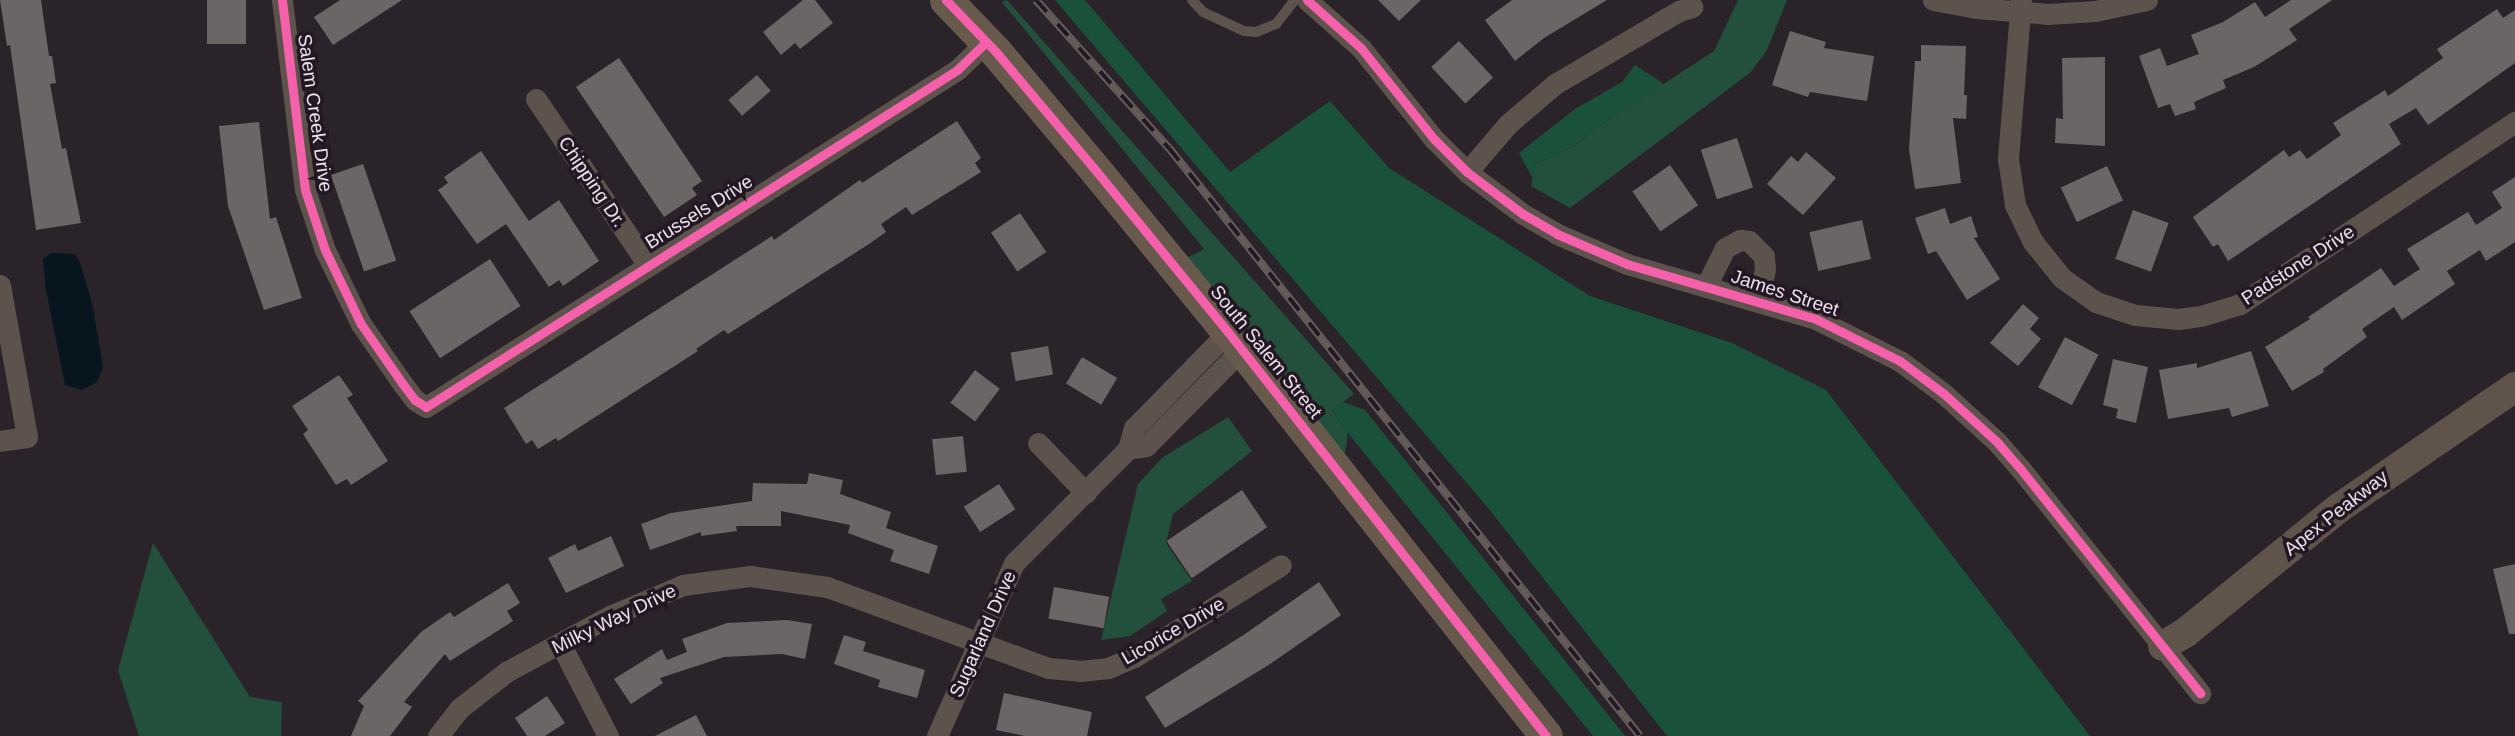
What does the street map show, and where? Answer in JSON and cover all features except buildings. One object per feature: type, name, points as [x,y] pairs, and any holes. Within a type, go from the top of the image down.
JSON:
[{"type":"main road","name":"South Salem Street","points":[[946,0],[986,42],[1235,341],[1546,736]]},
{"type":"main road","name":"Apex Peakway","points":[[2163,646],[2186,633],[2339,508],[2515,387]]},
{"type":"street","name":"Salem Creek Drive","points":[[282,0],[306,190],[324,250],[361,324],[415,400],[426,407]]},
{"type":"street","name":"James Street","points":[[1307,0],[1361,48],[1434,139],[1467,172],[1523,214],[1580,245],[1627,264],[1816,319],[1878,349],[1919,374],[1968,414],[2020,467],[2200,693]]},
{"type":"street","points":[[1933,0],[2095,11],[2147,0]]},
{"type":"street","name":"Padstone Drive","points":[[2020,6],[2008,159],[2010,183],[2023,226],[2048,262],[2075,289],[2096,302],[2135,316],[2179,319],[2201,316],[2240,304],[2515,122]]},
{"type":"street","points":[[1467,172],[1508,124],[1555,85],[1679,10],[1692,7]]},
{"type":"street","name":"Brussels Drive","points":[[426,407],[957,70],[986,42]]},
{"type":"street","name":"Chipping Dr.","points":[[536,99],[648,265]]},
{"type":"street","name":"James Street","points":[[1706,286],[1725,248],[1740,240],[1749,241],[1764,256],[1765,269],[1758,300]]},
{"type":"street","points":[[0,285],[27,437],[0,441]]},
{"type":"street","name":"Sugarland Drive","points":[[937,736],[1014,563],[1128,450],[1146,446],[1235,341]]},
{"type":"street","points":[[1038,443],[1086,493]]},
{"type":"street","name":"Licorice Drive","points":[[977,641],[1048,668],[1080,671],[1108,668],[1155,645],[1280,565]]},
{"type":"street","name":"Milky Way Drive","points":[[438,736],[477,691],[610,616],[683,585],[750,576],[827,587],[977,641]]},
{"type":"street","points":[[560,643],[608,736]]},
{"type":"lane","points":[[1192,0],[1203,12],[1244,31],[1256,32],[1276,24],[1295,0]]},
{"type":"green space","points":[[1007,0],[1354,394],[1332,410],[1348,433],[1344,460],[1185,259],[1204,249],[1002,2]]},
{"type":"green space","points":[[1055,0],[1085,0],[1230,172],[1330,101],[1389,168],[1590,296],[1732,343],[1826,390],[2090,736],[1667,736],[1489,509]]},
{"type":"green space","points":[[1738,0],[1787,0],[1767,50],[1751,72],[1570,208],[1531,186],[1536,164],[1576,145],[1593,130],[1714,51]]},
{"type":"green space","points":[[1635,65],[1664,84],[1593,130],[1576,145],[1536,164],[1533,179],[1519,153],[1575,109],[1622,82]]},
{"type":"green space","points":[[1343,402],[1365,410],[1625,736],[1593,736],[1344,428],[1332,409]]},
{"type":"green space","points":[[1228,417],[1252,451],[1173,514],[1166,543],[1192,581],[1161,599],[1167,611],[1130,636],[1101,640],[1138,484],[1162,458]]},
{"type":"green space","points":[[153,543],[250,697],[282,702],[281,736],[139,736],[118,670]]},
{"type":"water","points":[[52,253],[74,254],[79,260],[92,303],[103,367],[97,382],[82,390],[65,385],[45,284],[43,259]]},
{"type":"railway","points":[[1036,0],[1169,148],[1640,736]]},
{"type":"cycle path","points":[[282,0],[305,190],[325,250],[361,324],[415,400],[426,407],[957,70],[986,42]]},
{"type":"cycle path","points":[[946,0],[996,52],[1228,332],[1546,736]]},
{"type":"cycle path","points":[[1307,0],[1361,48],[1434,139],[1467,172],[1523,214],[1557,234],[1627,264],[1816,319],[1900,361],[1943,393],[1997,442],[2019,467],[2200,693]]}]
